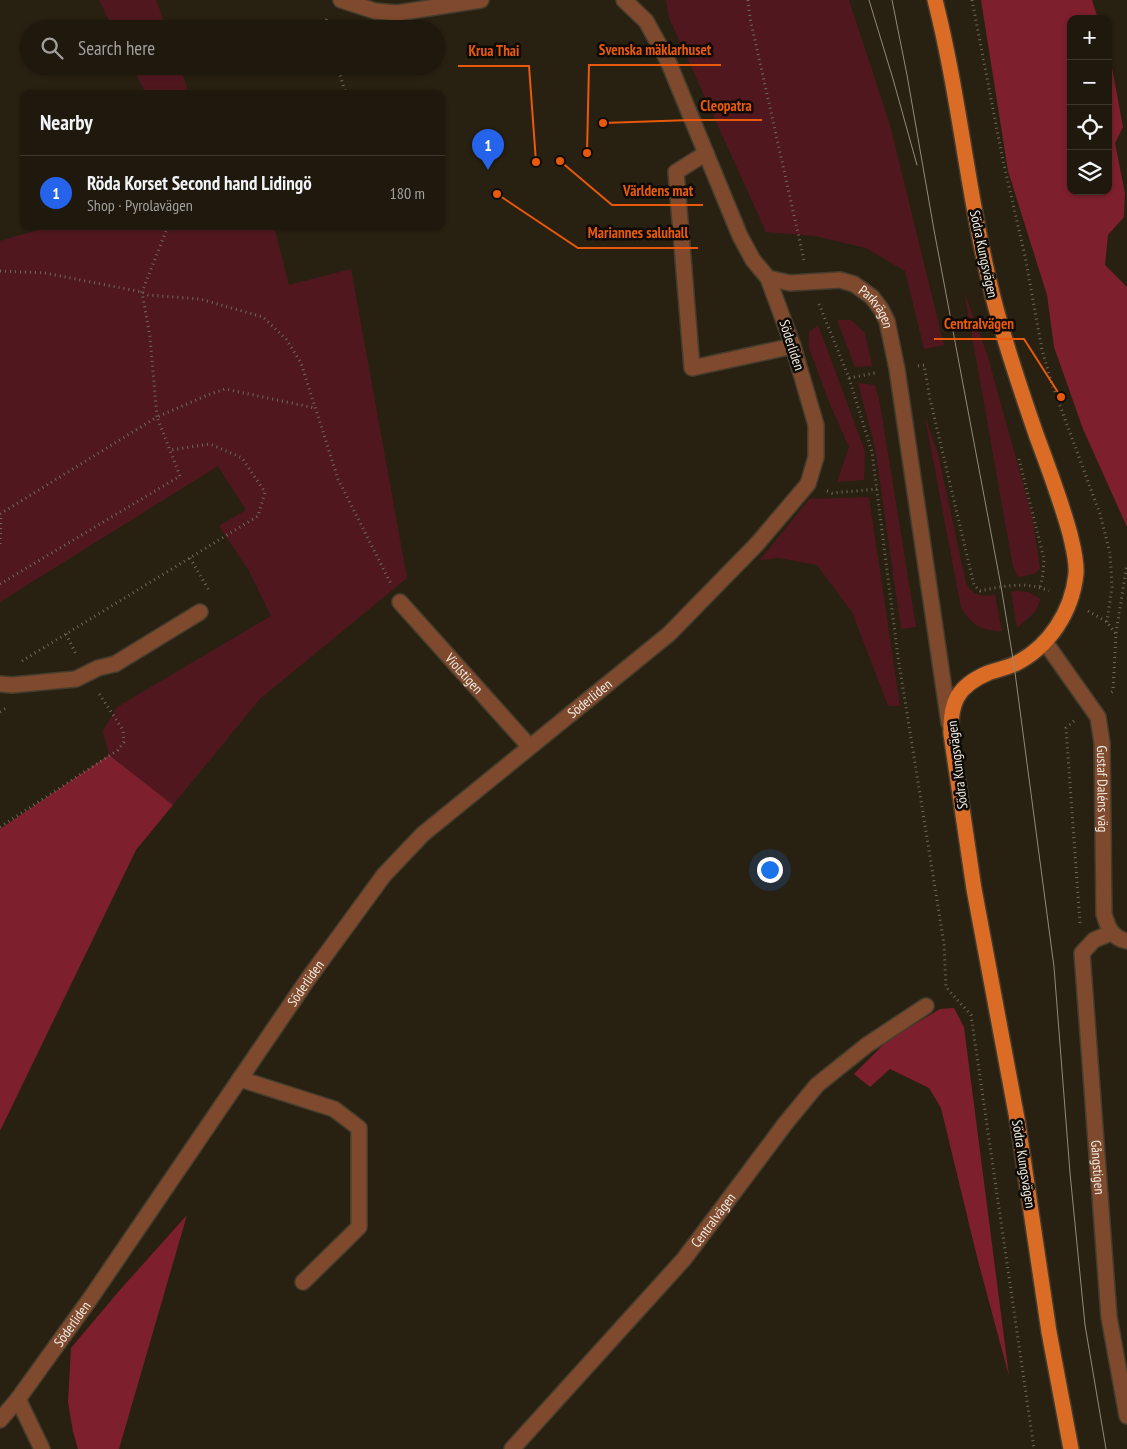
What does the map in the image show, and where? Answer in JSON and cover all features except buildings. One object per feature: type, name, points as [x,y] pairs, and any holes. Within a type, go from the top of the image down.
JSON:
[{"type":"main road","name":"Södra Kungsvägen","points":[[935,0],[974,208],[993,297],[1031,421],[1065,516],[1075,554],[1076,573],[1070,600],[1067,611],[1057,628],[1034,652],[1014,665],[986,674],[958,695],[952,705],[951,733],[974,889],[1018,1124],[1048,1332],[1071,1449]]},
{"type":"street","points":[[341,0],[375,11],[397,13],[482,0]]},
{"type":"street","points":[[624,0],[646,21],[668,61],[740,236],[753,260],[768,278]]},
{"type":"street","points":[[706,153],[676,172],[692,368],[793,346]]},
{"type":"street","name":"Parkvägen","points":[[768,278],[790,283],[840,280],[854,284],[872,297],[887,321],[897,369],[951,733]]},
{"type":"street","name":"Söderliden","points":[[0,1420],[18,1399],[90,1299],[308,979],[384,875],[422,834],[669,634],[757,544],[808,484],[816,456],[816,425],[793,346],[768,278]]},
{"type":"street","name":"Violstigen","points":[[400,602],[529,746]]},
{"type":"street","points":[[6,685],[76,679],[98,668],[115,664],[200,612]]},
{"type":"street","name":"Gustaf Daléns väg","points":[[1045,642],[1098,718],[1102,743],[1104,914],[1111,933]]},
{"type":"street","points":[[1082,953],[1094,940],[1111,933],[1116,938],[1127,941]]},
{"type":"street","name":"Gångstigen","points":[[1082,953],[1109,1316],[1127,1416]]},
{"type":"street","name":"Centralvägen","points":[[512,1449],[684,1259],[785,1124],[817,1085],[867,1045],[926,1006]]},
{"type":"street","points":[[240,1079],[334,1109],[359,1128],[359,1227],[302,1282]]},
{"type":"street","points":[[18,1399],[42,1449]]},
{"type":"path","points":[[748,0],[750,18],[797,232],[810,282],[849,378],[872,452],[898,658],[944,944],[946,987],[971,1015],[1034,1449]]},
{"type":"path","points":[[972,0],[1042,350],[1052,384],[1100,514],[1110,552],[1112,587],[1107,622]]},
{"type":"path","points":[[340,75],[345,90]]},
{"type":"path","points":[[0,584],[180,476],[157,417],[150,337],[142,292],[166,230]]},
{"type":"path","points":[[0,270],[46,273],[142,292],[148,295],[200,299],[263,318],[286,339],[301,363],[338,479],[400,602]]},
{"type":"path","points":[[849,378],[924,365],[930,399],[974,585],[980,591],[1001,586],[1027,585],[1040,587],[1070,600],[1107,622],[1116,634]]},
{"type":"path","points":[[0,544],[1,514],[157,417],[210,394],[225,389],[315,408]]},
{"type":"path","points":[[6,685],[4,672],[258,516],[265,492],[242,458],[210,444],[170,450]]},
{"type":"path","points":[[808,484],[832,493],[877,489]]},
{"type":"path","points":[[190,558],[210,592],[194,602],[200,612]]},
{"type":"path","points":[[1082,953],[1066,728],[1112,691],[1116,634],[1127,564]]},
{"type":"path","points":[[0,827],[118,750],[124,742],[123,730],[86,674]]},
{"type":"shaded area","points":[[99,0],[156,0],[164,20],[109,20]]},
{"type":"shaded area","points":[[666,0],[849,0],[890,125],[944,345],[924,349],[905,271],[866,248],[815,236],[766,232],[669,18]]},
{"type":"shaded area","points":[[981,0],[1092,0],[1097,15],[1067,15],[1067,195],[1112,195],[1112,68],[1123,127],[1115,143],[1125,193],[1124,217],[1108,235],[1105,265],[1127,287],[1127,527],[1083,429],[1054,347],[1047,295],[1008,171]]},
{"type":"shaded area","points":[[136,75],[183,75],[188,90],[144,90]]},
{"type":"shaded area","points":[[37,230],[275,230],[289,285],[351,269],[407,578],[260,699],[173,805],[109,755],[103,731],[117,707],[271,616],[249,571],[219,526],[246,510],[218,466],[0,602],[0,241]]},
{"type":"shaded area","points":[[964,291],[987,354],[1032,516],[1040,569],[1034,574],[1018,577],[1013,567]]},
{"type":"shaded area","points":[[837,320],[851,320],[865,333],[872,366],[855,367]]},
{"type":"shaded area","points":[[818,325],[865,451],[864,480],[837,482],[849,447],[830,404],[809,348],[809,332]]},
{"type":"shaded area","points":[[858,383],[875,385],[880,404],[916,627],[901,629],[875,447]]},
{"type":"shaded area","points":[[925,417],[938,454],[966,583],[978,595],[995,595],[1002,631],[988,630],[978,626],[969,619],[961,608]]},
{"type":"shaded area","points":[[869,497],[900,706],[888,706],[852,612],[817,565],[779,558],[760,560],[809,499]]},
{"type":"shaded area","points":[[1011,592],[1028,592],[1041,599],[1035,612],[1017,628]]},
{"type":"shaded area","points":[[109,755],[173,805],[136,850],[0,1131],[0,829]]},
{"type":"shaded area","points":[[954,1008],[964,1027],[1009,1376],[977,1257],[941,1108],[929,1088],[890,1069],[870,1087],[854,1074],[888,1040],[940,1009]]},
{"type":"shaded area","points":[[187,1215],[119,1449],[78,1449],[68,1402],[71,1348]]},
{"type":"tram line","points":[[869,0],[917,165]]},
{"type":"tram line","points":[[892,0],[1014,665],[1054,967],[1070,1173],[1085,1325],[1106,1449]]},
{"type":"place","name":"Cleopatra","points":[[603,123]]},
{"type":"place","name":"Svenska mäklarhuset","points":[[587,153]]},
{"type":"place","name":"Världens mat","points":[[560,161]]},
{"type":"place","name":"Krua Thai","points":[[536,162]]},
{"type":"place","name":"Röda Korset Second hand Lidingö","points":[[488,170]]},
{"type":"place","name":"Mariannes saluhall","points":[[497,194]]},
{"type":"place","name":"Centralvägen","points":[[1061,397]]}]
